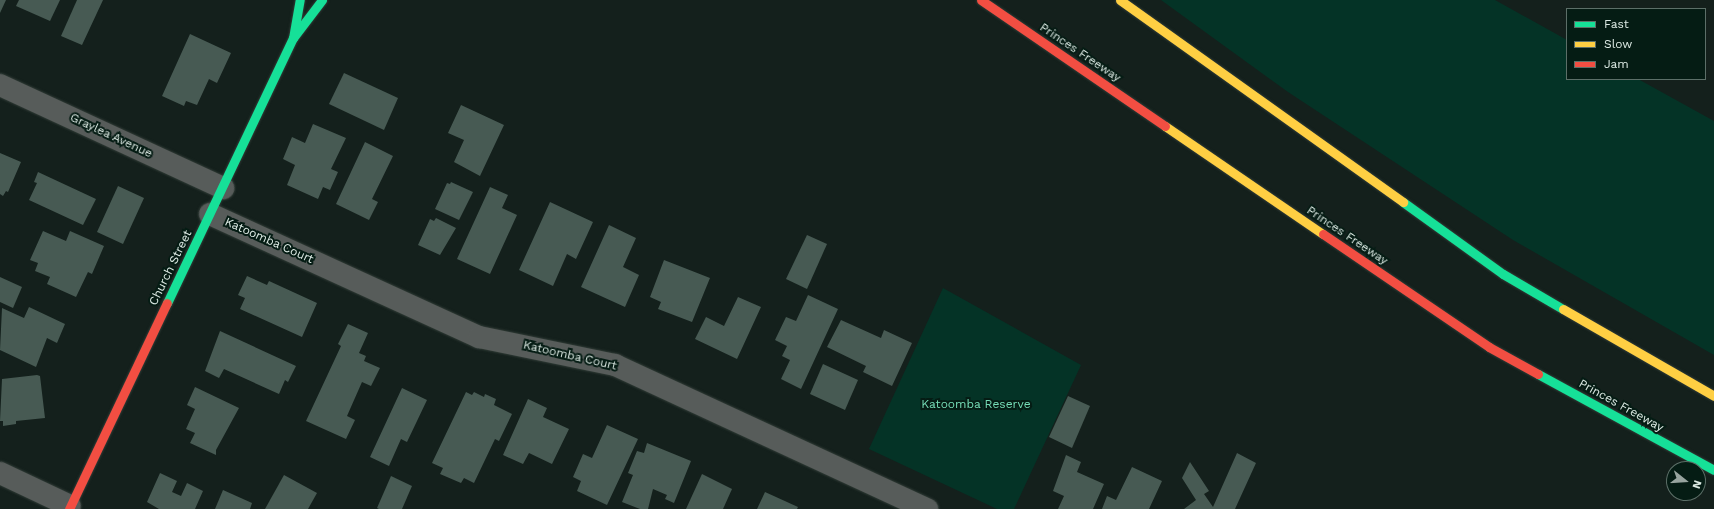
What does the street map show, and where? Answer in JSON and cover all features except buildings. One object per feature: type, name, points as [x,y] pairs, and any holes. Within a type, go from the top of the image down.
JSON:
[{"type":"main road","points":[[293,38],[300,0]]},
{"type":"main road","points":[[293,38],[322,0]]},
{"type":"main road","name":"Princes Freeway","points":[[980,0],[1489,347],[1714,470]]},
{"type":"main road","points":[[1120,0],[1503,274],[1714,396]]},
{"type":"main road","name":"Church Street","points":[[70,507],[293,38]]},
{"type":"street","name":"Graylea Avenue","points":[[0,85],[222,188]]},
{"type":"street","name":"Katoomba Court","points":[[210,214],[479,337],[615,365],[927,509]]},
{"type":"street","points":[[0,473],[70,507]]},
{"type":"green space","points":[[1161,0],[1495,0],[1566,39],[1566,80],[1640,80],[1714,121],[1714,355],[1513,240],[1288,92]]},
{"type":"green space","name":"Katoomba Reserve","points":[[943,288],[1081,365],[1014,509],[997,509],[869,449]]},
{"type":"traffic: fast","points":[[293,38],[300,0]]},
{"type":"traffic: fast","points":[[167,303],[293,38],[322,0]]},
{"type":"traffic: fast","points":[[1403,202],[1503,274],[1563,309]]},
{"type":"traffic: fast","points":[[1538,374],[1714,470]]},
{"type":"traffic: slow","points":[[1120,0],[1403,202]]},
{"type":"traffic: slow","points":[[1165,126],[1323,234]]},
{"type":"traffic: slow","points":[[1563,309],[1714,396]]},
{"type":"traffic: jam","points":[[981,0],[1165,126]]},
{"type":"traffic: jam","points":[[1323,234],[1489,347],[1538,374]]},
{"type":"traffic: jam","points":[[69,509],[167,303]]}]
